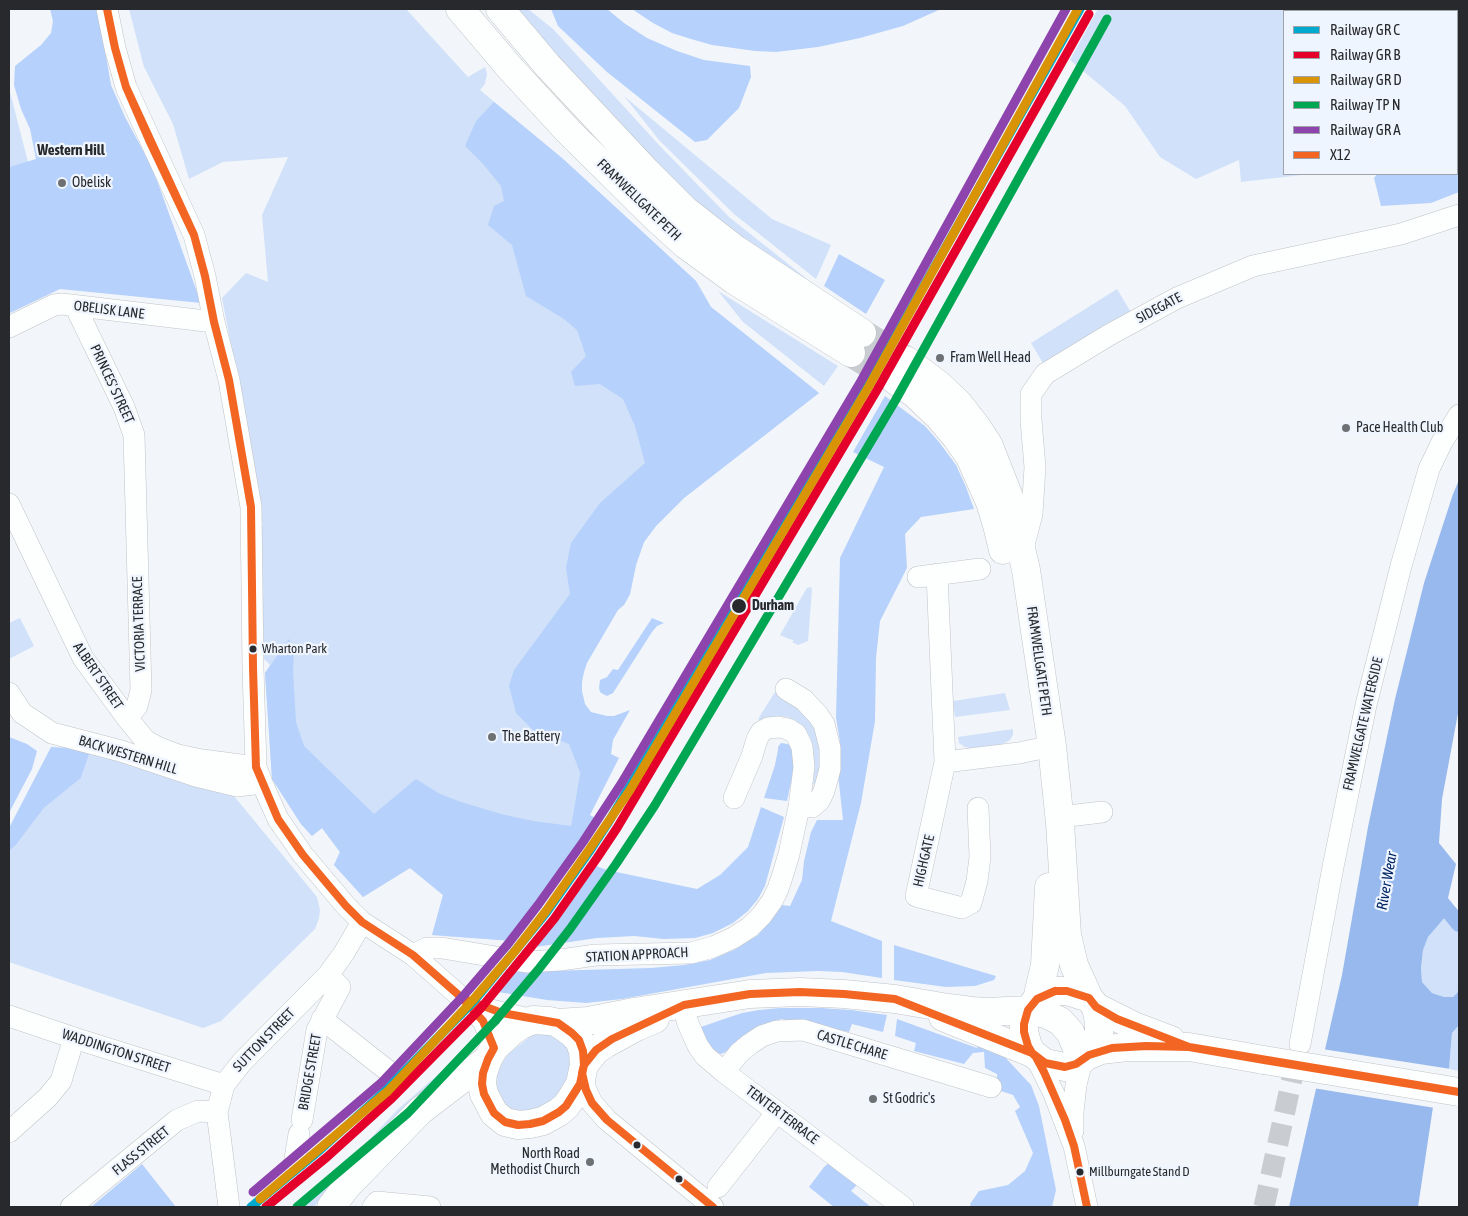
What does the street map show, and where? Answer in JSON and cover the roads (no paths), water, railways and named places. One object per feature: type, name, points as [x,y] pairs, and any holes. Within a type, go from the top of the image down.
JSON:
[{"type":"highway","name":"FRAMWELLGATE PETH","points":[[460,9],[510,68],[568,131],[654,217],[686,245],[734,280],[856,343],[686,210],[646,171],[548,66],[500,9]]},
{"type":"highway","name":"FRAMWELLGATE PETH","points":[[1034,1055],[1028,1046],[1024,1024],[1033,1004],[1045,964],[1050,871],[1044,748],[1026,570],[1010,496],[989,446],[981,432],[939,384],[900,370],[915,394],[940,417],[970,457],[990,502],[997,525],[1012,594],[1029,696],[1044,748],[1060,817],[1067,936],[1074,965],[1093,1002],[1099,1022],[1099,1037],[1094,1048],[1086,1058]]},
{"type":"highway","points":[[331,1207],[357,1176],[420,1111],[491,1054],[512,1031],[521,1025],[546,1021],[588,1021],[750,994],[800,992],[895,999],[987,1012],[1033,1004],[1046,994],[1067,990],[1093,1002],[1134,1026],[1189,1047]]},
{"type":"highway","points":[[895,999],[1034,1055],[1045,1063],[1060,1066],[1070,1066],[1106,1049],[1189,1047],[1459,1092]]},
{"type":"highway","points":[[1033,1004],[1060,1022],[1070,1032],[1086,1058]]},
{"type":"highway","points":[[583,1069],[596,1050],[612,1039],[684,1005]]},
{"type":"highway","points":[[491,1054],[482,1084],[488,1104],[494,1113],[505,1122],[518,1125],[543,1121],[559,1112],[571,1099],[580,1084],[583,1069],[583,1051],[579,1040],[572,1033],[546,1021]]},
{"type":"highway","points":[[428,1106],[452,1103],[488,1104]]},
{"type":"street","points":[[107,9],[114,48],[126,88],[194,235],[205,276],[214,322],[230,380],[251,507],[253,668],[259,775],[278,819],[304,855],[346,906],[362,922],[414,955],[462,998],[483,1022],[490,1036],[491,1054]]},
{"type":"street","name":"SIDEGATE","points":[[1022,552],[1032,514],[1035,467],[1031,394],[1045,374],[1109,335],[1177,298],[1253,266],[1401,234],[1459,215]]},
{"type":"street","name":"OBELISK LANE","points":[[9,327],[54,305],[62,304],[214,322]]},
{"type":"street","name":"PRINCES' STREET","points":[[75,306],[124,407],[134,436],[136,526]]},
{"type":"street","name":"FRAMWELGATE WATERSIDE","points":[[1300,1044],[1333,867],[1366,706],[1401,566],[1429,469],[1442,442],[1459,414]]},
{"type":"street","name":"ALBERT STREET","points":[[9,504],[83,658],[126,718],[145,740],[178,755],[259,775]]},
{"type":"street","name":"VICTORIA TERRACE","points":[[126,718],[137,706],[141,690],[136,526]]},
{"type":"street","name":"HIGHGATE","points":[[978,808],[980,857],[977,881],[971,904],[962,908],[916,896],[945,762],[928,576],[980,569]]},
{"type":"street","points":[[786,689],[811,706],[824,724],[830,748],[830,769],[819,801],[812,806],[799,807]]},
{"type":"street","name":"BACK WESTERN HILL","points":[[9,693],[22,713],[52,733],[121,751],[196,776],[237,786],[259,775]]},
{"type":"street","name":"STATION APPROACH","points":[[414,955],[427,948],[442,948],[526,962],[605,954],[691,953],[713,947],[733,938],[750,927],[762,916],[772,901],[778,889],[789,854],[799,807],[804,767],[802,746],[796,734],[788,729],[778,727],[768,728],[761,732],[756,739],[752,756],[734,798]]},
{"type":"street","points":[[945,762],[1044,748]]},
{"type":"street","points":[[1060,817],[1102,812]]},
{"type":"street","name":"SUTTON STREET","points":[[229,1207],[217,1112],[224,1085],[242,1062],[328,975],[344,953],[362,922]]},
{"type":"street","name":"BRIDGE STREET","points":[[294,1165],[317,1030],[340,987],[328,975]]},
{"type":"street","points":[[462,998],[491,1010],[546,1021]]},
{"type":"street","name":"TENTER TERRACE","points":[[684,1005],[687,1021],[698,1046],[706,1056],[724,1072],[903,1207]]},
{"type":"street","name":"WADDINGTON STREET","points":[[9,1016],[224,1085]]},
{"type":"street","points":[[322,1019],[392,1074]]},
{"type":"street","name":"CASTLE CHARE","points":[[724,1072],[739,1053],[762,1036],[777,1031],[803,1030],[991,1087]]},
{"type":"street","points":[[9,1132],[48,1097],[61,1081],[74,1038]]},
{"type":"street","points":[[1034,1055],[1054,1094],[1074,1146],[1087,1207]]},
{"type":"street","points":[[1074,1146],[1073,1112],[1078,1074],[1086,1058]]},
{"type":"street","points":[[583,1069],[586,1090],[592,1103],[607,1120],[716,1197],[777,1112]]},
{"type":"street","name":"FLASS STREET","points":[[71,1207],[178,1120],[198,1111],[217,1112]]},
{"type":"street","points":[[559,1112],[578,1113],[607,1120]]},
{"type":"street","points":[[373,1207],[377,1202],[430,1207]]},
{"type":"water","name":"River Wear","points":[[1459,480],[1459,708],[1442,799],[1439,843],[1456,864],[1448,898],[1456,908],[1446,916],[1428,937],[1423,950],[1421,968],[1422,982],[1432,993],[1444,997],[1453,997],[1459,989],[1459,1025],[1452,1033],[1449,1069],[1433,1107],[1418,1207],[1289,1207],[1342,975],[1368,827],[1395,699],[1424,583]]},
{"type":"waterway","points":[[1450,913],[1459,924]]},
{"type":"tunnel","points":[[862,333],[906,360]]},
{"type":"tunnel","points":[[851,353],[895,380]]},
{"type":"tunnel","points":[[1264,1207],[1298,1051]]},
{"type":"place","name":"Obelisk","points":[[62,183]]},
{"type":"place","name":"Fram Well Head","points":[[940,358]]},
{"type":"place","name":"Pace Health Club","points":[[1346,428]]},
{"type":"place","name":"Durham","points":[[739,606]]},
{"type":"place","name":"Wharton Park","points":[[253,649]]},
{"type":"place","name":"The Battery","points":[[492,737]]},
{"type":"place","name":"St Godric's","points":[[873,1099]]},
{"type":"place","name":"North Road Methodist Church","points":[[590,1162]]},
{"type":"place","name":"Millburngate Stand D","points":[[1080,1172]]},
{"type":"district","name":"Western Hill","points":[[71,150]]}]
